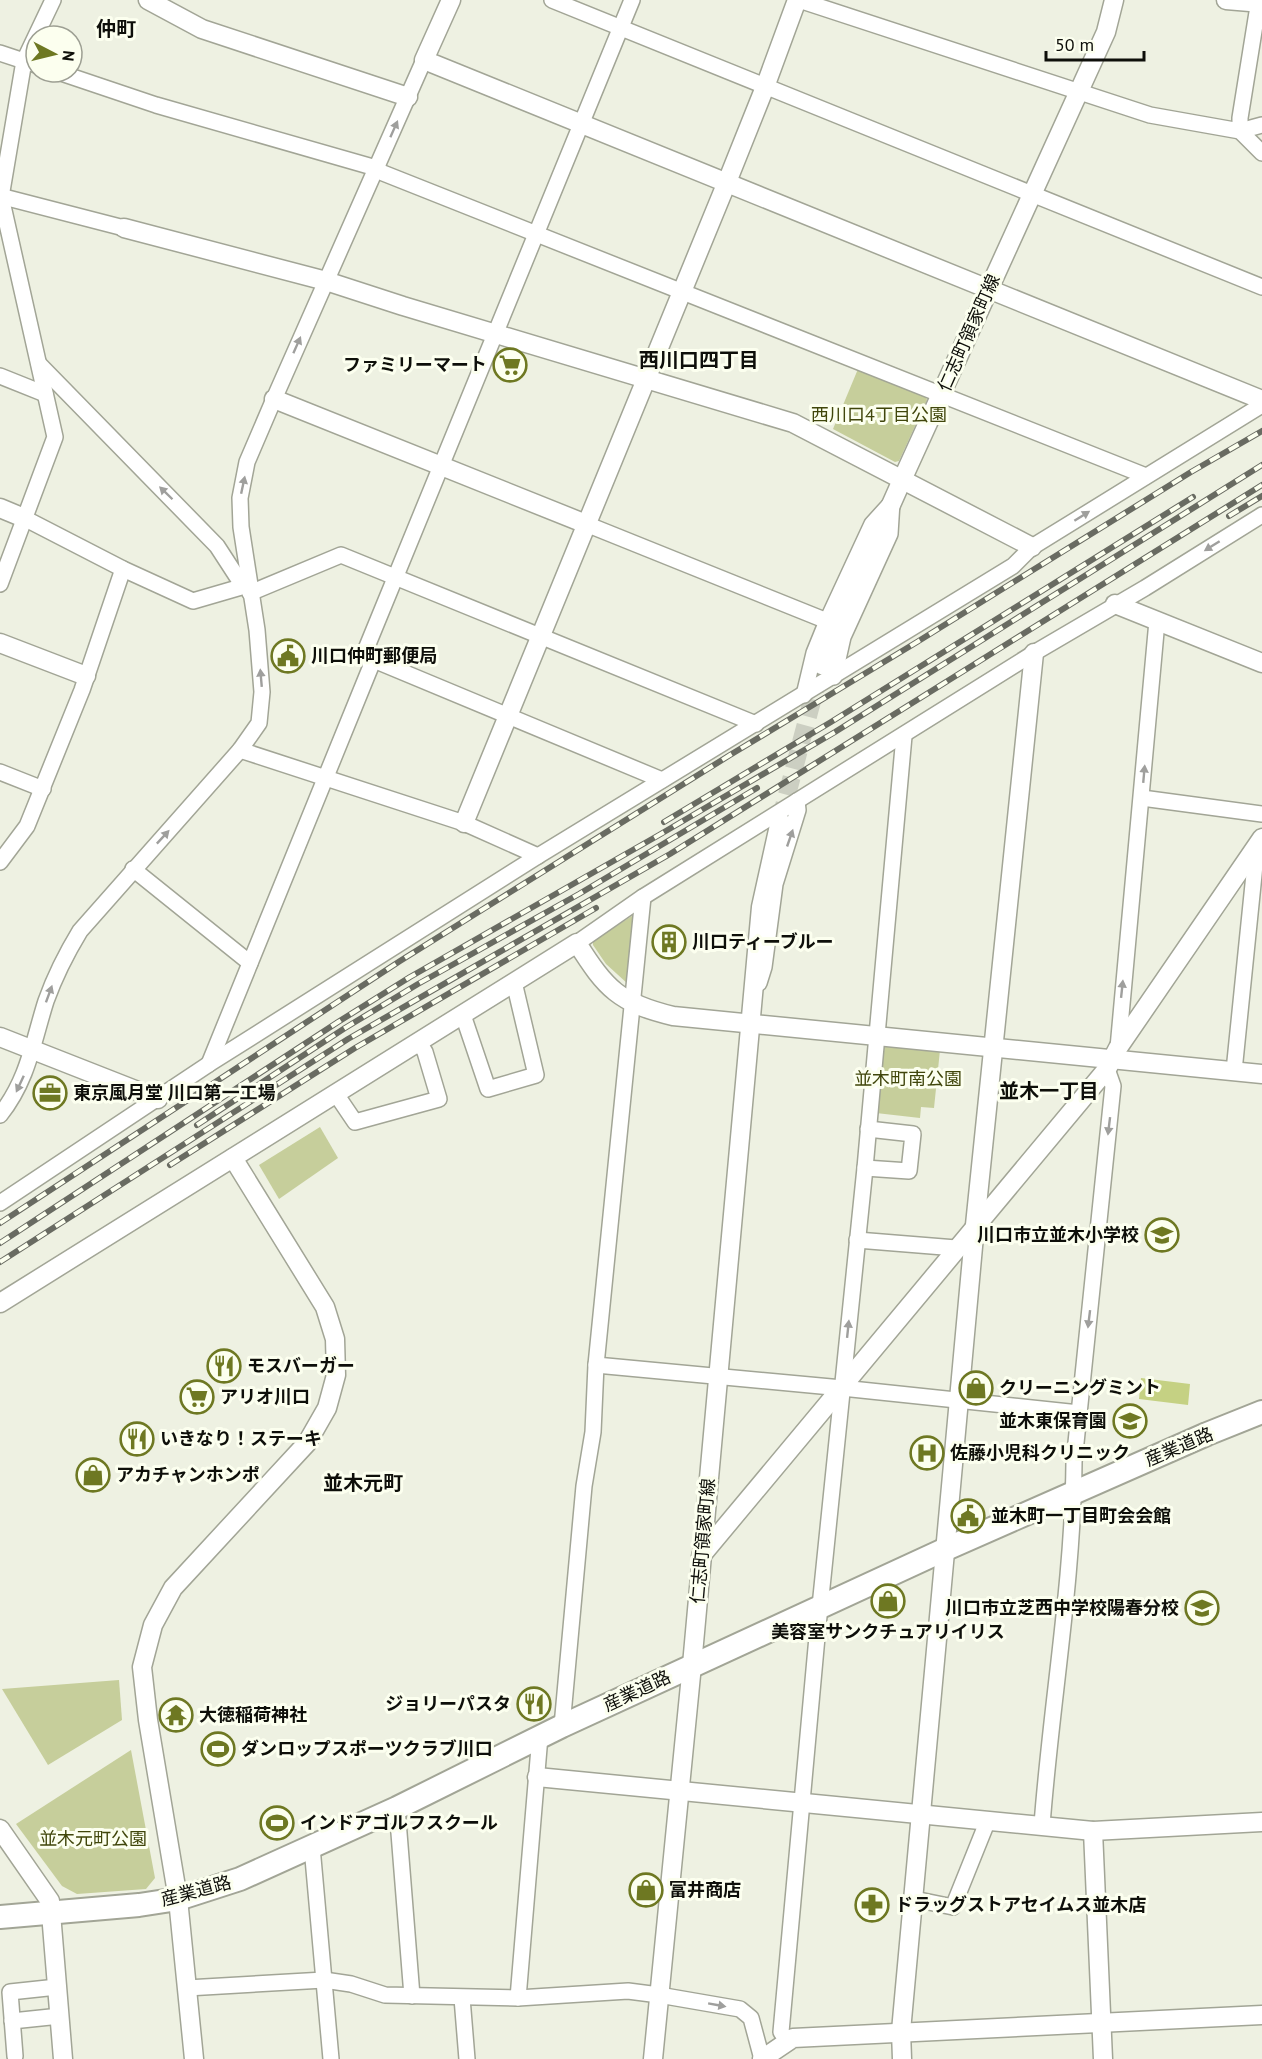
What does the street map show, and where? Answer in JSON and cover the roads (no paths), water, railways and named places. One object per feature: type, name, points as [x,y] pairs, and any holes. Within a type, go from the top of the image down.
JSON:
[{"type":"main road","name":"産業道路","points":[[0,1917],[139,1905],[178,1899],[240,1879],[397,1808],[540,1736],[692,1665],[946,1549],[1262,1412]]},
{"type":"street","points":[[44,24],[53,0]]},
{"type":"street","points":[[148,0],[202,29],[408,97]]},
{"type":"street","points":[[432,0],[442,20]]},
{"type":"street","points":[[0,1115],[20,1085],[61,961],[80,931],[240,750],[259,723],[262,692],[257,630],[247,588],[241,526],[240,498],[247,462],[451,0]]},
{"type":"street","points":[[552,0],[1262,287]]},
{"type":"street","points":[[209,1064],[371,666],[366,649],[632,0]]},
{"type":"street","points":[[464,823],[727,182],[798,0],[1150,115],[1240,131],[1262,125]]},
{"type":"street","name":"仁志町領家町線","points":[[828,671],[835,631],[1106,32],[1114,0]]},
{"type":"street","points":[[1226,0],[1260,2],[1240,131]]},
{"type":"street","points":[[0,53],[24,61]]},
{"type":"street","points":[[424,60],[1262,400]]},
{"type":"street","points":[[84,81],[156,105],[376,168],[383,173],[1146,476]]},
{"type":"street","points":[[0,584],[55,437],[0,197],[25,84]]},
{"type":"street","points":[[1240,131],[1262,153]]},
{"type":"street","points":[[0,197],[326,281],[805,427],[1032,547]]},
{"type":"street","points":[[38,363],[217,546],[247,588]]},
{"type":"street","points":[[0,376],[45,394]]},
{"type":"street","points":[[274,399],[827,621]]},
{"type":"street","points":[[0,1203],[209,1064],[538,856],[804,695],[828,671],[1013,566],[1032,547],[1262,405]]},
{"type":"street","points":[[804,695],[814,653],[827,621],[872,524],[892,502]]},
{"type":"street","points":[[0,508],[193,601],[247,588],[341,555],[756,724]]},
{"type":"street","points":[[0,1304],[463,1015],[577,943],[643,897],[1034,653],[1260,518]]},
{"type":"street","points":[[0,862],[27,826],[43,789],[86,676],[123,568]]},
{"type":"street","points":[[1115,604],[1262,663]]},
{"type":"street","points":[[1042,1825],[1074,1493],[1074,1462],[1113,1086],[1112,1059],[1142,798],[1156,621]]},
{"type":"street","points":[[0,643],[86,676]]},
{"type":"street","points":[[902,2059],[901,2031],[975,1226],[1034,653]]},
{"type":"street","points":[[369,658],[662,780]]},
{"type":"street","points":[[788,2042],[781,2032],[801,1802],[842,1410],[842,1388],[865,1168],[904,736]]},
{"type":"street","points":[[240,750],[464,823],[538,856]]},
{"type":"street","points":[[0,772],[43,789]]},
{"type":"street","points":[[1142,798],[1262,814]]},
{"type":"street","points":[[753,997],[764,967],[776,884],[798,810],[797,801]]},
{"type":"street","name":"仁志町領家町線","points":[[653,2059],[692,1665],[761,907],[780,821]]},
{"type":"street","points":[[701,1556],[1112,1059],[1259,842]]},
{"type":"street","points":[[1234,1071],[1259,842]]},
{"type":"street","points":[[133,869],[250,963]]},
{"type":"street","points":[[562,1726],[643,897]]},
{"type":"street","points":[[577,943],[596,973],[619,996],[644,1009],[673,1016],[1262,1074]]},
{"type":"street","points":[[463,1015],[488,1089],[536,1075],[514,982]]},
{"type":"street","points":[[0,1037],[158,1099]]},
{"type":"street","points":[[336,1094],[355,1122],[439,1099],[425,1052],[419,1042]]},
{"type":"street","points":[[865,1168],[909,1171],[913,1134],[868,1129]]},
{"type":"street","points":[[194,2059],[178,1899],[148,1720],[142,1667],[153,1625],[173,1588],[307,1443],[327,1408],[336,1375],[335,1339],[325,1307],[234,1158]]},
{"type":"street","points":[[857,1240],[956,1248]]},
{"type":"street","points":[[596,1365],[1079,1413]]},
{"type":"street","points":[[518,1998],[540,1736]]},
{"type":"street","points":[[537,1777],[1093,1831],[1262,1822]]},
{"type":"street","points":[[397,1808],[412,1996]]},
{"type":"street","points":[[914,1899],[953,1907],[988,1820]]},
{"type":"street","points":[[0,1829],[46,1892],[50,1901],[63,2059]]},
{"type":"street","points":[[1093,1831],[1103,2059]]},
{"type":"street","points":[[312,1847],[332,2059]]},
{"type":"street","points":[[187,1988],[324,1980],[351,1984],[385,1995],[462,1998],[518,1998],[628,1991],[740,2009],[751,2018],[762,2059],[793,2038],[1262,2015]]},
{"type":"street","points":[[15,2056],[10,1992],[57,1987]]},
{"type":"street","points":[[462,1998],[467,2059]]},
{"type":"street","points":[[12,2020],[60,2016]]},
{"type":"tunnel","points":[[780,821],[819,675]]},
{"type":"railway","points":[[0,1223],[400,961],[730,755],[1191,472],[1262,431]]},
{"type":"railway","points":[[0,1243],[410,977],[835,732],[1262,465]]},
{"type":"railway","points":[[0,1262],[348,1039],[670,854],[1262,485]]},
{"type":"railway","points":[[1229,516],[1262,496]]},
{"type":"railway","points":[[664,822],[831,722],[1193,497]]},
{"type":"railway","points":[[197,1125],[345,1028],[418,984],[579,894],[757,788]]},
{"type":"railway","points":[[170,1165],[355,1048],[596,908]]},
{"type":"place","name":"ファミリーマート","points":[[510,365]]},
{"type":"place","name":"川口仲町郵便局","points":[[288,656]]},
{"type":"place","name":"川口ティーブルー","points":[[669,942]]},
{"type":"place","name":"東京風月堂 川口第一工場","points":[[50,1093]]},
{"type":"place","name":"川口市立並木小学校","points":[[1162,1235]]},
{"type":"place","name":"モスバーガー","points":[[224,1366]]},
{"type":"place","name":"クリーニングミント","points":[[976,1388]]},
{"type":"place","name":"アリオ川口","points":[[197,1397]]},
{"type":"place","name":"並木東保育園","points":[[1130,1421]]},
{"type":"place","name":"いきなり！ステーキ","points":[[137,1439]]},
{"type":"place","name":"佐藤小児科クリニック","points":[[927,1453]]},
{"type":"place","name":"アカチャンホンポ","points":[[93,1475]]},
{"type":"place","name":"並木町一丁目町会会館","points":[[968,1516]]},
{"type":"place","name":"美容室サンクチュアリイリス","points":[[888,1601]]},
{"type":"place","name":"川口市立芝西中学校陽春分校","points":[[1202,1608]]},
{"type":"place","name":"ジョリーパスタ","points":[[534,1704]]},
{"type":"place","name":"大徳稲荷神社","points":[[176,1715]]},
{"type":"place","name":"ダンロップスポーツクラブ川口","points":[[218,1749]]},
{"type":"place","name":"インドアゴルフスクール","points":[[277,1823]]},
{"type":"place","name":"富井商店","points":[[646,1890]]},
{"type":"place","name":"ドラッグストアセイムス並木店","points":[[872,1905]]},
{"type":"district","name":"仲町","points":[[116,29]]},
{"type":"district","name":"西川口四丁目","points":[[699,360]]},
{"type":"district","name":"並木一丁目","points":[[1049,1091]]},
{"type":"district","name":"並木元町","points":[[363,1483]]},
{"type":"park label","name":"西川口4丁目公園","points":[[879,415]]},
{"type":"park label","name":"並木町南公園","points":[[908,1079]]},
{"type":"park label","name":"並木元町公園","points":[[93,1839]]}]
